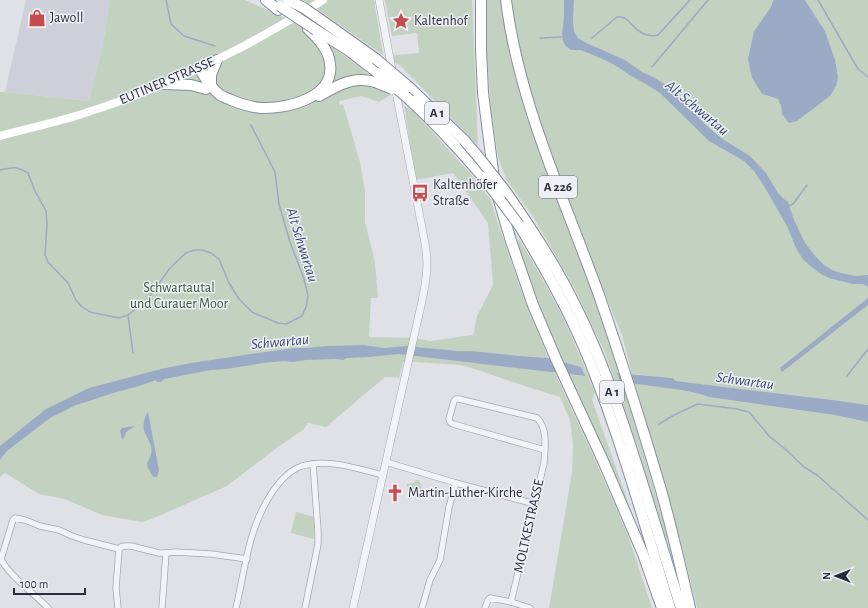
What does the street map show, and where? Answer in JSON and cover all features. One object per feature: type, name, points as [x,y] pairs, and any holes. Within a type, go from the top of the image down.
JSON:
[{"type":"highway","name":"A 1","points":[[267,0],[282,5],[304,8],[376,60],[409,87],[461,144],[483,177],[519,225],[542,262],[562,299],[593,369],[624,457],[670,608]]},
{"type":"highway","points":[[481,0],[483,93],[491,162],[496,189],[507,228],[533,305],[643,554],[662,608]]},
{"type":"highway","name":"A 226","points":[[506,0],[518,64],[538,133],[600,298],[630,387],[661,492],[690,608]]},
{"type":"highway","name":"A 1","points":[[282,5],[312,29],[348,50],[377,77],[410,100],[481,160],[506,192],[528,224],[549,256],[570,294],[586,326],[601,362],[632,451],[681,608]]},
{"type":"highway","points":[[197,70],[201,83],[222,96],[247,106],[261,108],[295,104],[316,94],[322,89],[330,72],[330,63],[325,49],[312,29]]},
{"type":"highway","points":[[209,88],[211,74],[217,60]]},
{"type":"highway","points":[[165,84],[191,85],[209,88],[220,98],[236,106],[259,110],[276,110],[292,108],[303,104],[338,86],[352,81],[377,77]]},
{"type":"main road","name":"EUTINER STRASSE","points":[[0,136],[86,113],[126,100],[165,84],[197,70],[282,26],[322,0]]},
{"type":"street","points":[[353,608],[422,301],[427,265],[426,250],[379,2]]},
{"type":"street","name":"MOLTKESTRASSE","points":[[511,602],[544,462],[545,450],[545,435],[543,426],[537,418],[459,399],[454,401],[449,419],[453,424],[545,450]]},
{"type":"street","points":[[386,462],[456,483],[535,504]]},
{"type":"street","points":[[305,608],[318,544],[313,464]]},
{"type":"street","points":[[236,608],[253,533],[272,492],[287,474],[303,466],[326,464],[342,465],[383,475]]},
{"type":"street","points":[[422,608],[430,580],[440,560],[456,483]]},
{"type":"street","points":[[48,608],[39,598],[27,590],[0,558],[15,518],[119,549],[121,546],[131,546],[159,553],[175,552],[211,554],[247,559]]},
{"type":"street","points":[[118,608],[116,588],[119,549]]},
{"type":"street","points":[[162,608],[166,553]]},
{"type":"street","points":[[485,608],[490,598],[511,602],[530,608]]},
{"type":"shaded area","points":[[26,0],[110,0],[102,49],[89,101],[5,92]]},
{"type":"green space","name":"Schwartautal und Curauer Moor","points":[[110,0],[245,0],[292,21],[363,69],[380,89],[392,94],[379,102],[361,96],[339,101],[340,105],[343,104],[360,162],[365,191],[365,222],[375,262],[378,298],[371,298],[369,337],[415,338],[430,341],[473,336],[477,316],[493,285],[488,223],[453,173],[416,180],[404,106],[412,110],[469,172],[490,199],[516,276],[548,358],[542,358],[553,373],[555,373],[601,473],[629,538],[652,608],[549,608],[572,472],[573,445],[570,420],[560,397],[460,365],[403,362],[399,378],[385,377],[326,427],[308,423],[303,430],[227,486],[142,522],[102,515],[65,499],[39,494],[5,473],[0,477],[0,92],[89,101],[102,49]]},
{"type":"green space","points":[[303,0],[374,0],[383,55],[310,4]]},
{"type":"green space","points":[[385,0],[472,0],[478,146],[401,66],[391,60],[395,55],[419,53],[417,33],[392,36]]},
{"type":"green space","points":[[484,0],[501,0],[510,56],[526,114],[554,193],[590,282],[619,373],[620,381],[622,381],[668,537],[666,539],[639,450],[605,353],[575,289],[534,218],[506,179],[498,157],[491,109]]},
{"type":"green space","points":[[511,0],[773,0],[771,7],[754,31],[752,78],[762,94],[778,99],[782,114],[825,31],[805,0],[868,0],[868,405],[676,381],[673,378],[632,374],[622,335],[580,235],[529,90],[514,24]]},
{"type":"green space","points":[[518,238],[554,300],[569,331],[595,393],[592,400],[632,513],[570,375],[584,376],[581,367],[564,363],[536,303],[519,258]]},
{"type":"green space","points":[[635,384],[645,384],[692,392],[709,397],[834,415],[868,422],[868,608],[697,608],[682,546]]},
{"type":"green space","points":[[419,480],[422,487],[420,492],[414,493],[406,484],[413,483]]},
{"type":"green space","points":[[296,512],[314,517],[314,539],[291,533]]},
{"type":"water","points":[[564,0],[574,0],[574,32],[578,38],[625,60],[642,72],[669,87],[708,127],[721,138],[750,156],[766,173],[778,193],[788,202],[794,220],[805,243],[816,257],[832,270],[855,276],[868,275],[868,287],[863,284],[853,284],[829,278],[809,265],[802,258],[796,248],[787,226],[754,171],[744,161],[709,141],[660,93],[607,61],[581,50],[571,50],[566,46],[562,35]]},
{"type":"water","points":[[773,0],[805,0],[825,31],[835,60],[838,77],[836,86],[830,96],[797,121],[789,123],[782,114],[778,99],[762,94],[752,78],[748,59],[754,31],[771,7]]},
{"type":"water","points":[[868,298],[868,305],[782,372],[780,368]]},
{"type":"water","points":[[364,345],[384,348],[406,346],[548,358],[581,367],[585,376],[399,354],[347,358],[343,360],[284,361],[211,370],[164,379],[161,382],[157,382],[156,380],[76,405],[50,418],[6,452],[0,460],[0,446],[46,409],[89,388],[161,369],[191,363],[296,348]]},
{"type":"water","points":[[617,373],[673,378],[676,381],[868,405],[868,422],[834,415],[709,397],[682,390],[620,381]]},
{"type":"water","points":[[148,412],[159,470],[157,477],[153,477],[147,463],[151,455],[150,444],[144,431],[145,419]]},
{"type":"water","points":[[135,426],[126,432],[124,438],[122,439],[120,431],[122,428]]},
{"type":"waterway","name":"Alt Schwartau","points":[[166,0],[171,24],[184,36],[215,46]]},
{"type":"waterway","points":[[592,38],[617,17],[626,19],[638,31],[644,34],[650,36],[658,35],[690,0]]},
{"type":"waterway","points":[[652,67],[708,0]]},
{"type":"waterway","points":[[818,0],[858,69],[868,77]]},
{"type":"waterway","points":[[540,38],[562,37]]},
{"type":"waterway","name":"Alt Schwartau","points":[[0,170],[14,168],[28,173],[35,191],[46,211],[47,224],[45,255],[48,262],[68,283],[76,300],[81,306],[90,312],[119,318],[128,315],[147,300],[170,268],[186,253],[194,250],[202,250],[211,253],[219,259],[229,283],[239,299],[252,312],[278,323],[286,324],[302,316],[306,307],[308,296],[304,279],[290,242],[279,204],[275,172],[251,125]]},
{"type":"waterway","points":[[789,206],[793,204],[807,185]]},
{"type":"waterway","points":[[128,315],[133,353]]},
{"type":"waterway","points":[[847,376],[868,349]]},
{"type":"waterway","points":[[659,424],[698,404],[749,412],[770,437],[804,467],[817,475],[868,520]]},
{"type":"place","name":"Jawoll","points":[[37,18]]},
{"type":"place","name":"Kaltenhof","points":[[401,21]]},
{"type":"place","name":"Kaltenhöfer Straße","points":[[420,193]]},
{"type":"place","name":"Martin-Luther-Kirche","points":[[395,493]]},
{"type":"water label","name":"Schwartau","points":[[280,342]]},
{"type":"water label","name":"Schwartau","points":[[745,381]]}]
